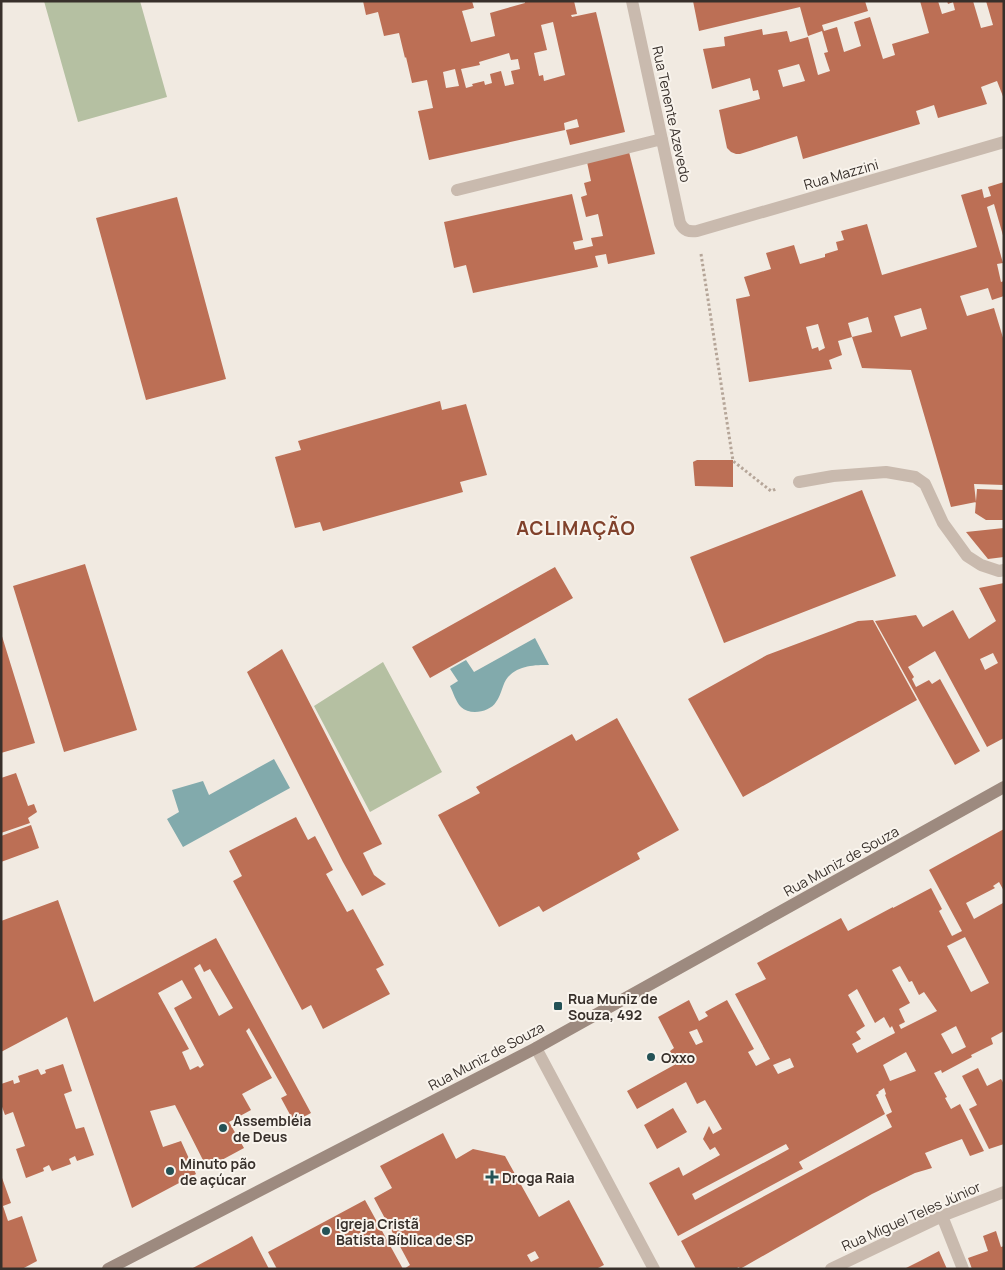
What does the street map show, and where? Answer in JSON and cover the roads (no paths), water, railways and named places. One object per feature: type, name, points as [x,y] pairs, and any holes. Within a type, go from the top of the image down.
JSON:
[{"type":"street","name":"Rua Tenente Azevedo","points":[[632,1],[680,223],[682,227],[692,231]]},
{"type":"street","points":[[457,190],[662,139]]},
{"type":"street","name":"Rua Mazzini","points":[[692,231],[1004,142]]},
{"type":"street","points":[[800,482],[833,476],[886,472],[915,477],[925,484],[943,522],[967,556],[998,571],[1004,570]]},
{"type":"street","name":"Rua Muniz de Souza","points":[[108,1269],[536,1048],[1004,788]]},
{"type":"street","points":[[536,1048],[654,1269]]},
{"type":"street","name":"Rua Miguel Teles Júnior","points":[[831,1269],[942,1216],[1004,1192]]},
{"type":"street","points":[[942,1216],[962,1269]]},
{"type":"water","points":[[535,638],[549,665],[527,666],[512,673],[506,680],[496,702],[485,710],[474,712],[461,707],[450,686],[458,681],[450,669],[466,660],[474,672]]},
{"type":"water","points":[[274,759],[290,788],[183,847],[167,819],[179,812],[172,790],[203,781],[209,795]]},
{"type":"place","name":"Rua Muniz de Souza, 492","points":[[558,1006]]},
{"type":"place","name":"Oxxo","points":[[651,1057]]},
{"type":"place","name":"Assembléia de Deus","points":[[223,1128]]},
{"type":"place","name":"Minuto pão de açúcar","points":[[170,1171]]},
{"type":"place","name":"Droga Raia","points":[[492,1177]]},
{"type":"place","name":"Igreja Cristã Batista Bíblica de SP","points":[[326,1231]]},
{"type":"district","name":"ACLIMAÇÃO","points":[[576,528]]}]
